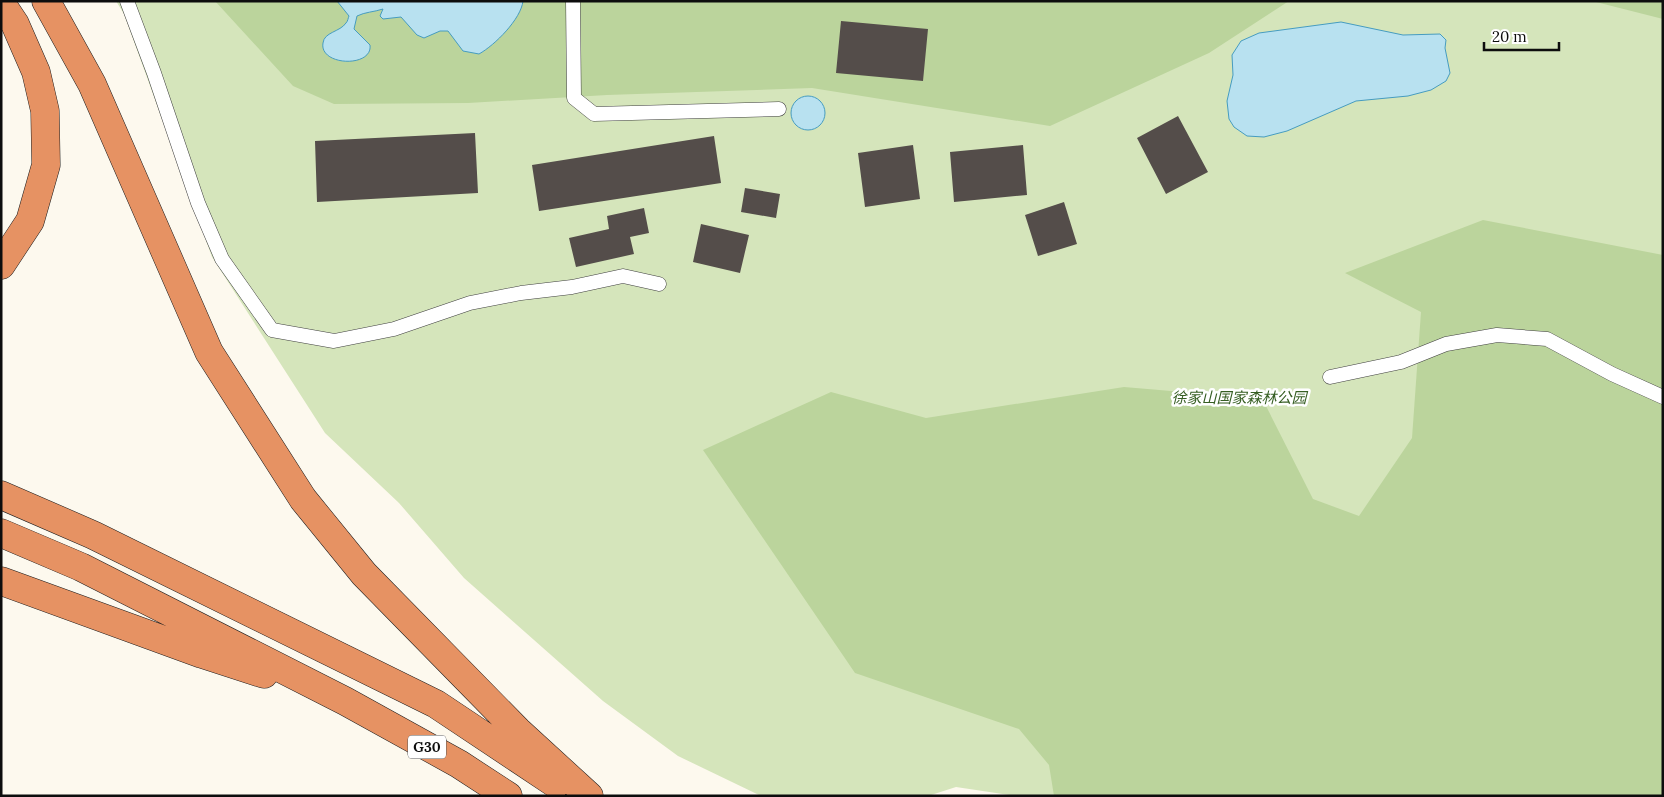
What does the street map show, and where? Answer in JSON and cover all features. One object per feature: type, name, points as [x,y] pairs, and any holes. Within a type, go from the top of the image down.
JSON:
[{"type":"highway","points":[[46,1],[92,84],[209,352],[303,499],[364,574],[518,731],[589,796]]},
{"type":"highway","points":[[1,3],[16,24],[36,72],[45,111],[46,165],[30,220],[1,266]]},
{"type":"highway","points":[[1,494],[93,535],[436,704],[574,796]]},
{"type":"highway","points":[[1,533],[82,567],[345,701]]},
{"type":"highway","points":[[1,581],[202,654],[345,701]]},
{"type":"highway","name":"G30","points":[[345,701],[459,764],[508,796]]},
{"type":"lane","points":[[127,1],[154,72],[198,203],[222,259],[272,330],[334,341],[394,329],[470,303],[520,293],[572,287],[623,276],[659,284]]},
{"type":"lane","points":[[573,1],[574,98],[594,114],[779,109]]},
{"type":"lane","points":[[1330,377],[1402,362],[1446,344],[1496,335],[1547,339],[1612,374],[1663,397]]},
{"type":"green space","name":"徐家山国家森林公园","points":[[116,1],[1663,1],[1663,796],[1016,796],[956,787],[928,796],[764,796],[678,756],[603,701],[464,578],[399,503],[325,433],[212,257],[124,14]]},
{"type":"green space","points":[[215,1],[1289,1],[1209,53],[1050,126],[812,88],[607,95],[468,103],[334,104],[293,86]]},
{"type":"green space","points":[[1592,1],[1663,1],[1663,19]]},
{"type":"green space","points":[[1483,220],[1663,255],[1663,796],[1054,796],[1049,765],[1019,729],[855,673],[703,450],[831,392],[926,418],[1124,387],[1218,395],[1266,406],[1313,499],[1359,516],[1412,438],[1421,312],[1345,273]]},
{"type":"water","points":[[337,1],[523,1],[518,16],[506,31],[479,54],[463,51],[448,31],[440,31],[424,38],[417,35],[401,17],[383,19],[380,16],[383,9],[357,16],[354,29],[370,45],[369,52],[363,58],[355,61],[346,61],[337,60],[324,51],[323,43],[326,36],[343,26],[349,16]]},
{"type":"water","points":[[1341,22],[1403,35],[1440,34],[1446,40],[1445,48],[1450,73],[1446,81],[1431,90],[1408,96],[1356,101],[1287,131],[1264,137],[1247,136],[1234,127],[1229,119],[1227,101],[1233,75],[1232,55],[1241,41],[1259,33]]},
{"type":"water","points":[[808,96],[820,101],[825,113],[820,125],[808,130],[796,125],[791,113],[796,101]]},
{"type":"building","points":[[841,21],[928,29],[923,81],[836,73]]},
{"type":"building","points":[[1178,116],[1208,172],[1166,194],[1137,138]]},
{"type":"building","points":[[475,133],[478,193],[317,202],[315,141]]},
{"type":"building","points":[[714,136],[721,183],[539,211],[532,165]]},
{"type":"building","points":[[913,145],[920,199],[865,207],[858,153]]},
{"type":"building","points":[[1023,145],[1027,195],[954,202],[950,152]]},
{"type":"building","points":[[745,188],[780,194],[776,218],[741,212]]},
{"type":"building","points":[[1064,202],[1077,244],[1038,256],[1025,215]]},
{"type":"building","points":[[644,208],[649,233],[630,237],[634,254],[576,267],[569,238],[609,229],[607,216]]},
{"type":"building","points":[[701,224],[749,235],[740,273],[693,262]]}]
